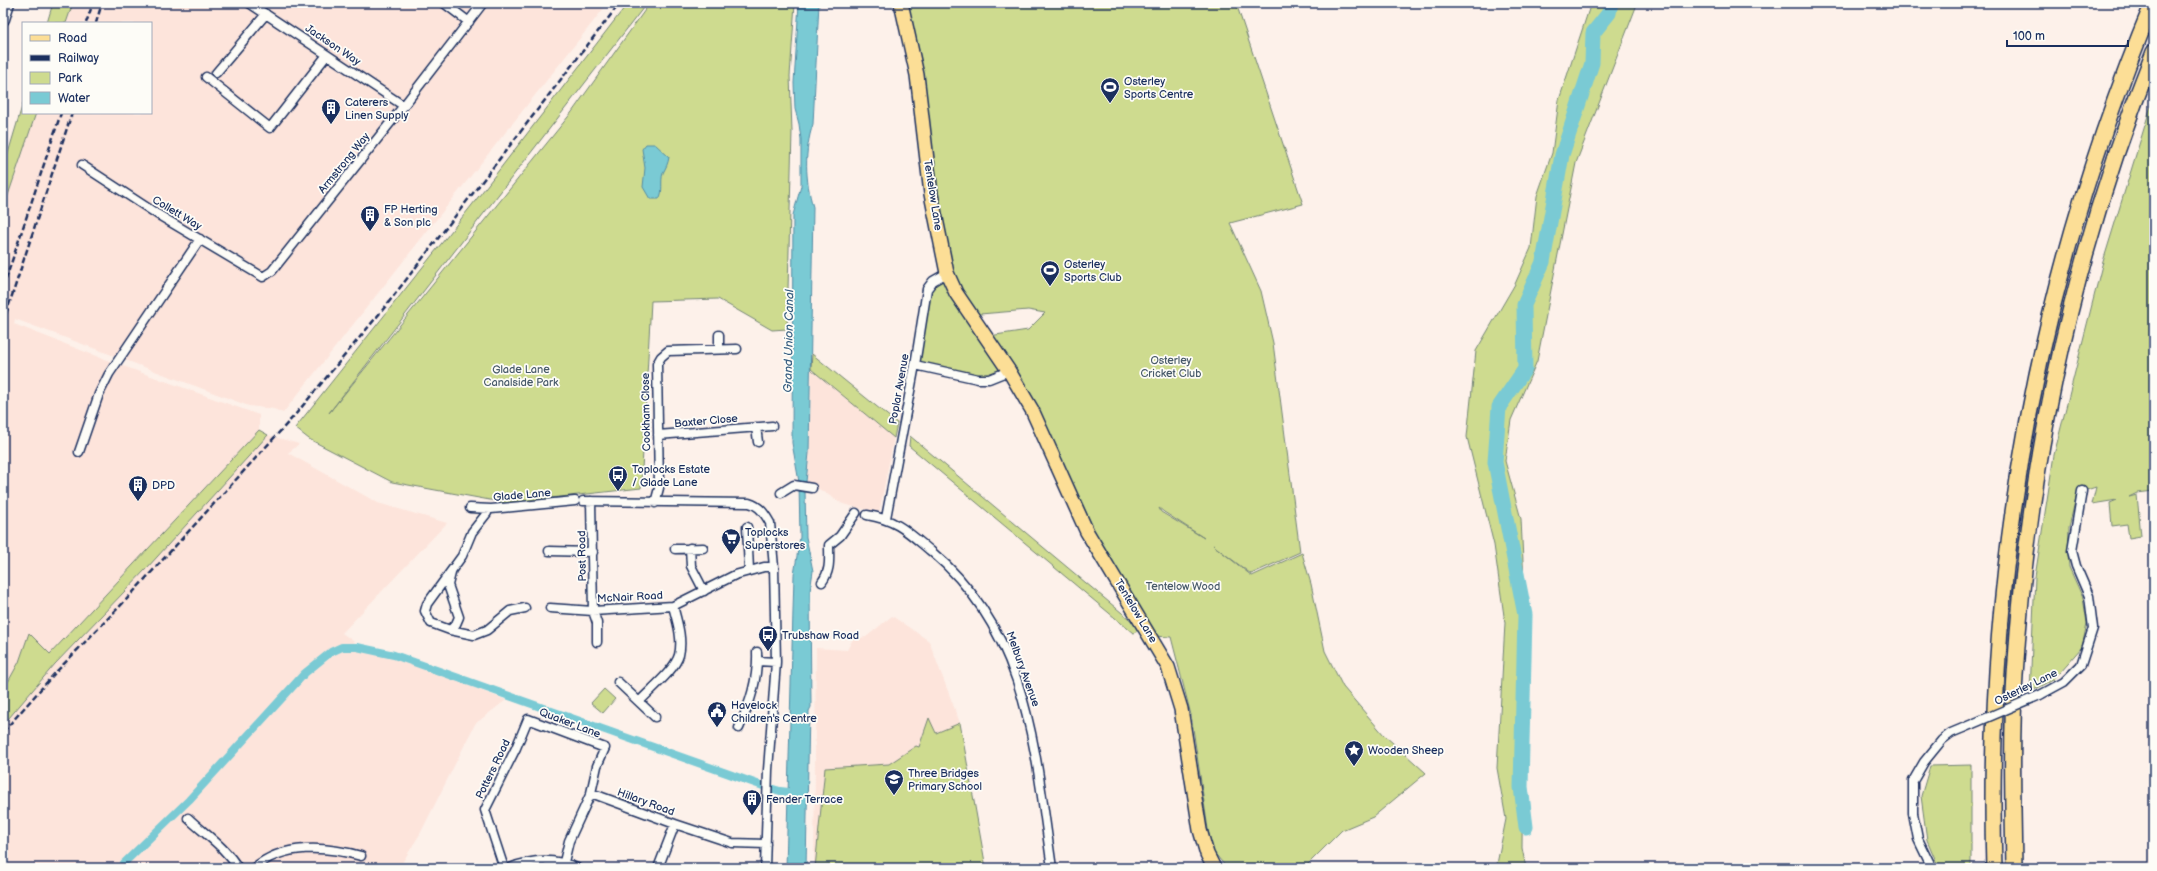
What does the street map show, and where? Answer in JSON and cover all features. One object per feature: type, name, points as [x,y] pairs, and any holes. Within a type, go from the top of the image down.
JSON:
[{"type":"highway","points":[[1994,868],[1993,756],[2000,620],[2007,544],[2025,427],[2052,303],[2080,203],[2105,126],[2153,3]]},
{"type":"highway","points":[[2014,868],[2013,755],[2018,638],[2027,544],[2045,425],[2064,333],[2088,241],[2116,153],[2154,52]]},
{"type":"main road","name":"Tentelow Lane","points":[[901,3],[917,75],[931,194],[947,273],[956,294],[1008,371],[1032,410],[1087,532],[1168,668],[1181,710],[1200,830],[1207,854],[1214,868]]},
{"type":"street","points":[[3,19],[8,3]]},
{"type":"street","name":"Jackson Way","points":[[249,3],[404,106]]},
{"type":"street","points":[[444,3],[468,22]]},
{"type":"street","name":"Armstrong Way","points":[[263,277],[272,271],[404,106],[483,3]]},
{"type":"street","points":[[216,73],[266,14]]},
{"type":"street","points":[[206,77],[270,128],[327,55]]},
{"type":"street","name":"Collett Way","points":[[82,165],[157,214],[263,277]]},
{"type":"street","points":[[79,452],[99,394],[109,374],[200,239]]},
{"type":"street","name":"Poplar Avenue","points":[[886,518],[915,365],[927,289],[933,281],[947,273]]},
{"type":"street","points":[[719,335],[719,349]]},
{"type":"street","name":"Cookham Close","points":[[655,503],[659,488],[657,364],[660,357],[668,351],[737,349]]},
{"type":"street","points":[[915,365],[978,379],[990,379],[1008,371]]},
{"type":"street","name":"Baxter Close","points":[[658,435],[715,432],[772,426]]},
{"type":"street","points":[[756,427],[758,442]]},
{"type":"street","points":[[780,492],[794,485],[812,488]]},
{"type":"street","name":"Osterley Lane","points":[[1932,868],[1918,839],[1913,813],[1913,781],[1942,740],[1951,733],[2040,695],[2064,682],[2081,665],[2093,628],[2089,596],[2076,566],[2072,551],[2082,491]]},
{"type":"street","name":"Glade Lane","points":[[470,508],[487,509],[583,501],[756,505],[770,523],[774,567]]},
{"type":"street","name":"Post Road","points":[[583,501],[593,552],[593,611],[597,623],[597,642]]},
{"type":"street","points":[[487,509],[487,513],[472,532],[462,556],[427,604],[425,611],[431,623],[469,635],[487,630],[510,611],[525,608]]},
{"type":"street","points":[[822,582],[827,575],[830,564],[829,545],[840,536],[856,513]]},
{"type":"street","name":"Melbury Avenue","points":[[867,515],[886,518],[906,530],[959,577],[976,596],[994,625],[1013,668],[1029,720],[1052,868]]},
{"type":"street","points":[[747,527],[749,570]]},
{"type":"street","points":[[690,548],[691,566],[704,591]]},
{"type":"street","points":[[675,549],[703,548]]},
{"type":"street","points":[[549,551],[593,552]]},
{"type":"street","points":[[765,868],[766,802],[776,662],[774,567]]},
{"type":"street","name":"McNair Road","points":[[550,608],[593,611],[673,606],[735,575],[749,570],[774,567]]},
{"type":"street","points":[[451,572],[448,585],[464,629],[469,635]]},
{"type":"street","points":[[639,702],[673,667],[679,655],[680,629],[673,606]]},
{"type":"street","points":[[450,630],[456,624],[459,617]]},
{"type":"street","points":[[739,728],[749,706],[756,680],[757,656],[776,662]]},
{"type":"street","points":[[618,682],[654,717]]},
{"type":"street","name":"Quaker Lane","points":[[527,722],[605,748],[597,766],[591,793]]},
{"type":"street","name":"Potters Road","points":[[504,868],[485,810],[516,748],[527,722]]},
{"type":"street","points":[[564,862],[569,841],[591,793]]},
{"type":"street","name":"Hillary Road","points":[[591,793],[732,843],[766,844]]},
{"type":"street","points":[[190,820],[213,838],[230,856],[238,868]]},
{"type":"street","points":[[658,868],[675,824]]},
{"type":"street","points":[[254,868],[260,863],[276,855],[296,849],[322,848],[361,856]]},
{"type":"street","points":[[510,868],[523,863],[540,861],[564,862],[577,868]]},
{"type":"shaded area","points":[[73,3],[608,3],[283,413],[274,409],[249,406],[15,319],[14,324],[101,358],[259,415],[259,430],[50,654],[29,634],[19,662],[3,691],[3,210],[36,114],[152,114],[152,22],[66,22]]},
{"type":"shaded area","points":[[811,369],[894,438],[879,513],[843,504],[806,481],[809,453]]},
{"type":"shaded area","points":[[268,435],[299,444],[288,453],[378,503],[447,523],[342,633],[368,652],[398,658],[506,700],[475,724],[420,834],[399,868],[3,868],[3,725],[55,664],[147,568]]},
{"type":"shaded area","name":"Three Bridges Primary School","points":[[892,616],[929,641],[960,723],[986,868],[814,868],[816,648],[847,650],[853,639],[866,637]]},
{"type":"green space","points":[[53,3],[73,3],[66,22],[47,22]]},
{"type":"green space","name":"Glade Lane Canalside Park","points":[[628,3],[647,3],[329,413],[572,112],[650,3],[795,3],[790,76],[792,131],[787,329],[772,330],[718,299],[651,301],[641,488],[506,503],[392,482],[309,439],[295,428],[472,205]]},
{"type":"green space","points":[[907,3],[1236,3],[1303,204],[1230,223],[1261,291],[1273,343],[1300,552],[1251,574],[1213,545],[1252,576],[1302,553],[1311,584],[1325,651],[1343,687],[1384,735],[1426,773],[1373,817],[1342,830],[1304,868],[1227,868],[1211,849],[1191,715],[1171,637],[1152,636],[1120,584],[1035,405],[989,336],[1028,330],[1045,313],[1028,310],[980,314],[970,312],[956,291],[937,199]],"holes":[[[1159,508],[1204,538],[1161,512]]]},
{"type":"green space","points":[[1591,3],[1636,3],[1636,7],[1576,163],[1537,361],[1511,420],[1505,461],[1521,519],[1524,582],[1522,848],[1526,868],[1491,868],[1497,864],[1506,819],[1497,768],[1505,623],[1494,545],[1467,437],[1476,351],[1515,284],[1531,248],[1537,196],[1552,153],[1559,100]]},
{"type":"green space","points":[[2154,96],[2154,491],[2137,493],[2129,497],[2137,495],[2141,536],[2129,538],[2127,524],[2112,526],[2110,503],[2117,500],[2092,504],[2096,487],[2077,493],[2069,527],[2068,553],[2069,567],[2083,598],[2087,623],[2082,647],[2053,680],[2030,692],[2035,577],[2054,455],[2102,265]]},
{"type":"green space","points":[[22,106],[22,114],[36,114],[3,210],[3,170]]},
{"type":"green space","points":[[947,273],[1009,371],[989,379],[915,365],[927,289]]},
{"type":"green space","points":[[812,354],[897,423],[894,438],[811,369]]},
{"type":"green space","points":[[259,430],[268,435],[147,568],[55,664],[3,725],[3,691],[19,662],[29,633],[50,654]]},
{"type":"green space","points":[[910,436],[1134,623],[1138,631],[1133,633],[909,446]]},
{"type":"green space","points":[[604,689],[615,699],[603,713],[591,703]]},
{"type":"green space","points":[[929,718],[936,733],[960,723],[986,868],[815,868],[825,768],[889,764],[916,746],[919,747]]},
{"type":"green space","points":[[1971,765],[1971,868],[1939,868],[1927,840],[1921,796],[1930,766]]},
{"type":"water","points":[[799,3],[819,3],[813,124],[807,155],[808,186],[813,207],[809,453],[805,491],[806,537],[813,571],[810,591],[811,707],[809,711],[806,868],[786,868],[794,575],[800,537],[799,482],[792,443],[793,215],[801,186],[801,139],[795,109],[794,83]]},
{"type":"water","points":[[646,144],[655,144],[669,157],[662,176],[661,193],[659,199],[650,199],[643,187],[645,168],[642,149]]},
{"type":"waterway","points":[[1526,827],[1521,787],[1525,615],[1495,462],[1499,407],[1525,369],[1524,305],[1543,262],[1562,155],[1592,63],[1593,33],[1609,13],[1611,3]]},
{"type":"waterway","points":[[124,863],[189,800],[305,673],[331,652],[342,647],[357,647],[394,655],[763,786],[780,791],[797,793]]},
{"type":"railway","points":[[86,22],[93,3]]},
{"type":"railway","points":[[96,22],[102,3]]},
{"type":"railway","points":[[3,732],[55,673],[125,601],[295,415],[385,307],[620,3]]},
{"type":"railway","points":[[3,288],[61,114]]},
{"type":"railway","points":[[3,323],[72,114]]},
{"type":"place","name":"Osterley Sports Centre","points":[[1110,104]]},
{"type":"place","name":"Caterers Linen Supply","points":[[331,125]]},
{"type":"place","name":"FP Herting & Son plc","points":[[370,232]]},
{"type":"place","name":"Osterley Sports Club","points":[[1050,287]]},
{"type":"place","name":"Toplocks Estate / Glade Lane","points":[[618,492]]},
{"type":"place","name":"DPD","points":[[138,502]]},
{"type":"place","name":"Toplocks Superstores","points":[[731,555]]},
{"type":"place","name":"Trubshaw Road","points":[[768,652]]},
{"type":"place","name":"Havelock Children's Centre","points":[[717,728]]},
{"type":"place","name":"Wooden Sheep","points":[[1354,767]]},
{"type":"place","name":"Three Bridges Primary School","points":[[894,796]]},
{"type":"place","name":"Fender Terrace","points":[[752,816]]},
{"type":"water label","name":"Grand Union Canal","points":[[789,341]]},
{"type":"park label","name":"Osterley Cricket Club","points":[[1171,366]]},
{"type":"park label","name":"Tentelow Wood","points":[[1183,586]]}]
